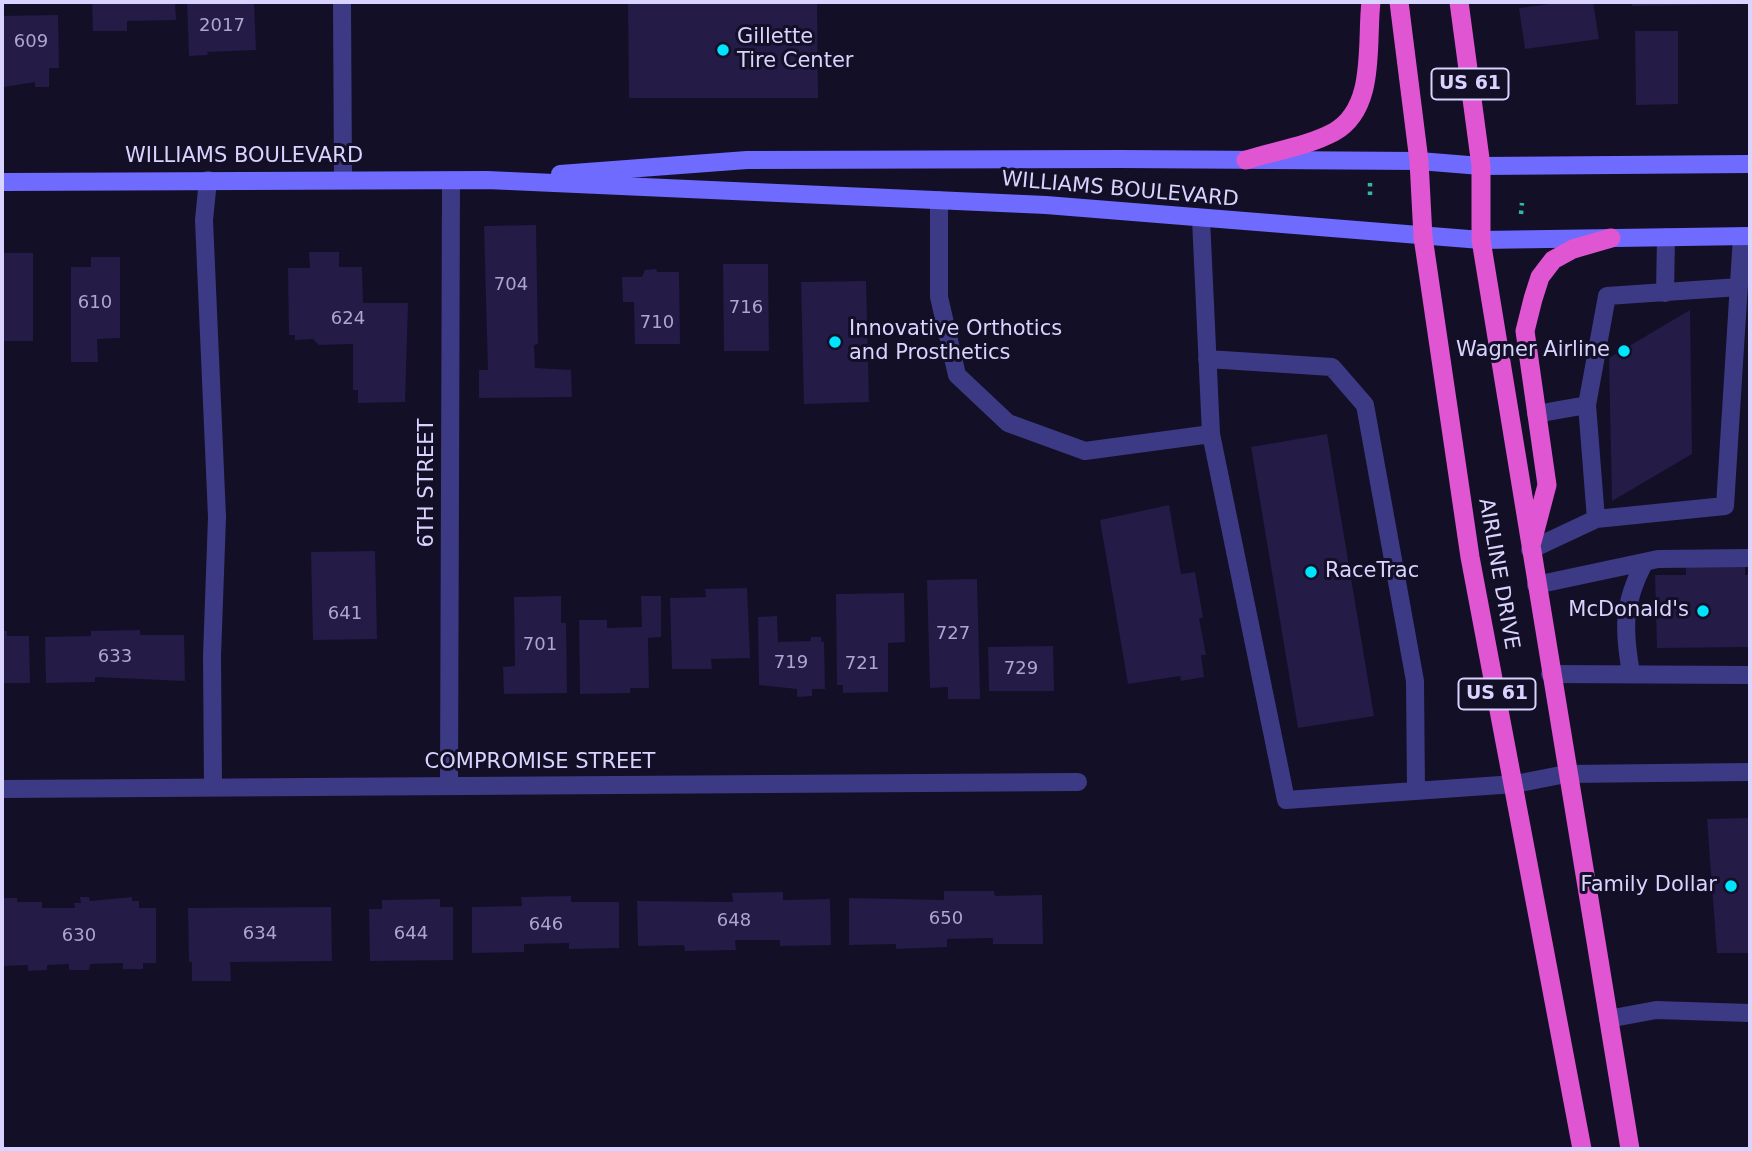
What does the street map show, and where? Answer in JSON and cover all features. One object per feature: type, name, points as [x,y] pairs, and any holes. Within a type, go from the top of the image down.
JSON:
[{"type":"highway","points":[[1246,160],[1319,139],[1336,131],[1351,117],[1363,92],[1371,2]]},
{"type":"highway","name":"AIRLINE DRIVE","points":[[1399,2],[1419,162],[1423,237],[1470,557],[1582,1149]]},
{"type":"highway","name":"AIRLINE DRIVE","points":[[1459,2],[1481,166],[1480,240],[1630,1149]]},
{"type":"highway","points":[[1530,550],[1547,485],[1525,331],[1540,277],[1553,260],[1573,249],[1611,238]]},
{"type":"main road","name":"WILLIAMS BOULEVARD","points":[[487,180],[747,160],[1246,160],[1419,162],[1481,166],[1750,164]]},
{"type":"main road","name":"WILLIAMS BOULEVARD","points":[[2,182],[343,178],[487,180],[1046,205],[1480,240],[1746,236]]},
{"type":"street","points":[[342,2],[343,178]]},
{"type":"street","points":[[208,180],[204,220],[217,517],[212,656],[213,787]]},
{"type":"street","name":"6TH STREET","points":[[449,786],[451,180]]},
{"type":"street","points":[[939,200],[939,297],[957,375],[1008,423],[1085,451],[1211,434]]},
{"type":"street","points":[[1200,219],[1211,434],[1286,800],[1515,784],[1566,774],[1750,772]]},
{"type":"street","points":[[1530,550],[1596,519],[1725,506],[1739,287],[1746,236]]},
{"type":"street","points":[[1665,293],[1666,237]]},
{"type":"street","points":[[1596,519],[1587,405],[1606,296],[1739,287]]},
{"type":"street","points":[[1207,359],[1332,367],[1364,405],[1415,681],[1416,791]]},
{"type":"street","points":[[1536,414],[1587,405]]},
{"type":"street","points":[[1536,585],[1658,559],[1750,558]]},
{"type":"street","points":[[1631,673],[1625,614],[1630,591],[1644,562]]},
{"type":"street","points":[[1550,674],[1750,675]]},
{"type":"street","name":"COMPROMISE STREET","points":[[2,789],[1078,782]]},
{"type":"street","points":[[1608,1019],[1656,1010],[1750,1013]]},
{"type":"path","points":[[1521,214],[1522,203]]},
{"type":"building","points":[[92,2],[175,2],[176,20],[127,21],[127,31],[93,31]]},
{"type":"building","points":[[187,2],[254,2],[256,50],[207,52],[208,55],[189,56]]},
{"type":"building","name":"Gillette Tire Center","points":[[628,2],[817,2],[818,98],[629,98]]},
{"type":"building","points":[[1565,2],[1593,2],[1599,39],[1525,49],[1519,8]]},
{"type":"building","points":[[1632,2],[1742,2],[1742,4],[1632,6]]},
{"type":"building","points":[[58,15],[59,68],[49,68],[49,87],[35,87],[35,82],[4,87],[2,16]]},
{"type":"building","points":[[1635,31],[1678,31],[1678,104],[1636,105]]},
{"type":"building","points":[[536,225],[538,344],[534,345],[535,368],[571,370],[572,397],[479,398],[479,370],[488,370],[484,226]]},
{"type":"building","points":[[309,252],[339,252],[339,267],[362,267],[363,303],[408,303],[405,402],[358,403],[358,390],[353,390],[353,344],[319,345],[313,339],[295,340],[295,335],[289,335],[288,268],[310,268]]},
{"type":"building","points":[[2,253],[33,253],[33,341],[2,341]]},
{"type":"building","points":[[91,257],[120,257],[120,338],[97,339],[98,362],[71,362],[71,267],[91,267]]},
{"type":"building","points":[[723,264],[768,264],[769,351],[724,351]]},
{"type":"building","points":[[656,269],[657,272],[679,272],[680,344],[635,344],[634,302],[623,302],[622,277],[642,277],[645,270]]},
{"type":"building","name":"Innovative Orthotics and Prosthetics","points":[[866,281],[869,402],[804,404],[801,282]]},
{"type":"building","points":[[1690,310],[1692,454],[1612,501],[1609,358]]},
{"type":"building","points":[[1327,434],[1374,716],[1298,728],[1251,447]]},
{"type":"building","points":[[1169,505],[1181,574],[1195,572],[1203,618],[1199,618],[1206,655],[1201,655],[1204,677],[1181,681],[1180,676],[1128,684],[1100,520]]},
{"type":"building","points":[[375,551],[377,639],[313,640],[311,552]]},
{"type":"building","name":"McDonald's","points":[[1745,566],[1745,575],[1750,575],[1750,647],[1657,648],[1655,575],[1686,575],[1686,567]]},
{"type":"building","points":[[977,579],[980,699],[948,699],[948,687],[930,688],[927,580]]},
{"type":"building","points":[[747,588],[750,658],[711,659],[712,669],[672,669],[670,598],[706,597],[705,589]]},
{"type":"building","points":[[904,593],[905,642],[888,643],[888,692],[843,693],[843,685],[837,685],[836,594]]},
{"type":"building","points":[[561,596],[561,623],[566,623],[567,693],[504,694],[503,667],[515,666],[514,597]]},
{"type":"building","points":[[641,596],[661,596],[661,637],[648,638],[649,688],[630,688],[630,693],[580,694],[579,620],[607,620],[607,628],[642,627]]},
{"type":"building","points":[[777,616],[778,642],[811,641],[811,637],[821,637],[821,642],[824,642],[825,689],[812,689],[812,696],[797,697],[797,689],[759,685],[758,617]]},
{"type":"building","points":[[140,630],[140,635],[184,635],[185,681],[95,677],[95,682],[46,683],[45,637],[91,636],[91,631]]},
{"type":"building","points":[[2,631],[7,631],[7,636],[29,636],[30,683],[4,683]]},
{"type":"building","points":[[1053,646],[1054,691],[989,691],[988,647]]},
{"type":"building","name":"Family Dollar","points":[[1750,818],[1750,953],[1717,953],[1707,819]]},
{"type":"building","points":[[944,891],[994,891],[995,896],[1042,895],[1043,944],[993,944],[993,938],[947,939],[947,947],[896,949],[896,944],[849,945],[849,898],[944,900]]},
{"type":"building","points":[[783,892],[783,900],[830,899],[831,945],[780,946],[780,940],[735,940],[736,950],[685,951],[684,945],[638,946],[637,901],[733,902],[732,893]]},
{"type":"building","points":[[571,896],[571,902],[619,902],[619,948],[569,949],[569,943],[524,944],[524,952],[472,953],[472,907],[522,906],[521,897]]},
{"type":"building","points":[[80,897],[89,897],[90,901],[132,897],[132,901],[139,901],[139,908],[156,908],[156,963],[143,963],[143,969],[123,969],[123,963],[90,964],[89,970],[69,970],[69,964],[47,965],[47,970],[28,971],[28,965],[2,966],[3,898],[17,898],[17,902],[42,902],[42,908],[75,908],[74,903],[81,903]]},
{"type":"building","points":[[440,899],[440,907],[453,907],[453,960],[370,961],[369,909],[382,909],[382,900]]},
{"type":"building","points":[[331,907],[332,961],[230,962],[231,981],[192,981],[188,908]]},
{"type":"place","name":"Gillette Tire Center","points":[[723,50]]},
{"type":"place","name":"Innovative Orthotics and Prosthetics","points":[[835,342]]},
{"type":"place","name":"Wagner Airline","points":[[1624,351]]},
{"type":"place","name":"RaceTrac","points":[[1311,572]]},
{"type":"place","name":"McDonald's","points":[[1703,611]]},
{"type":"place","name":"Family Dollar","points":[[1731,886]]}]
